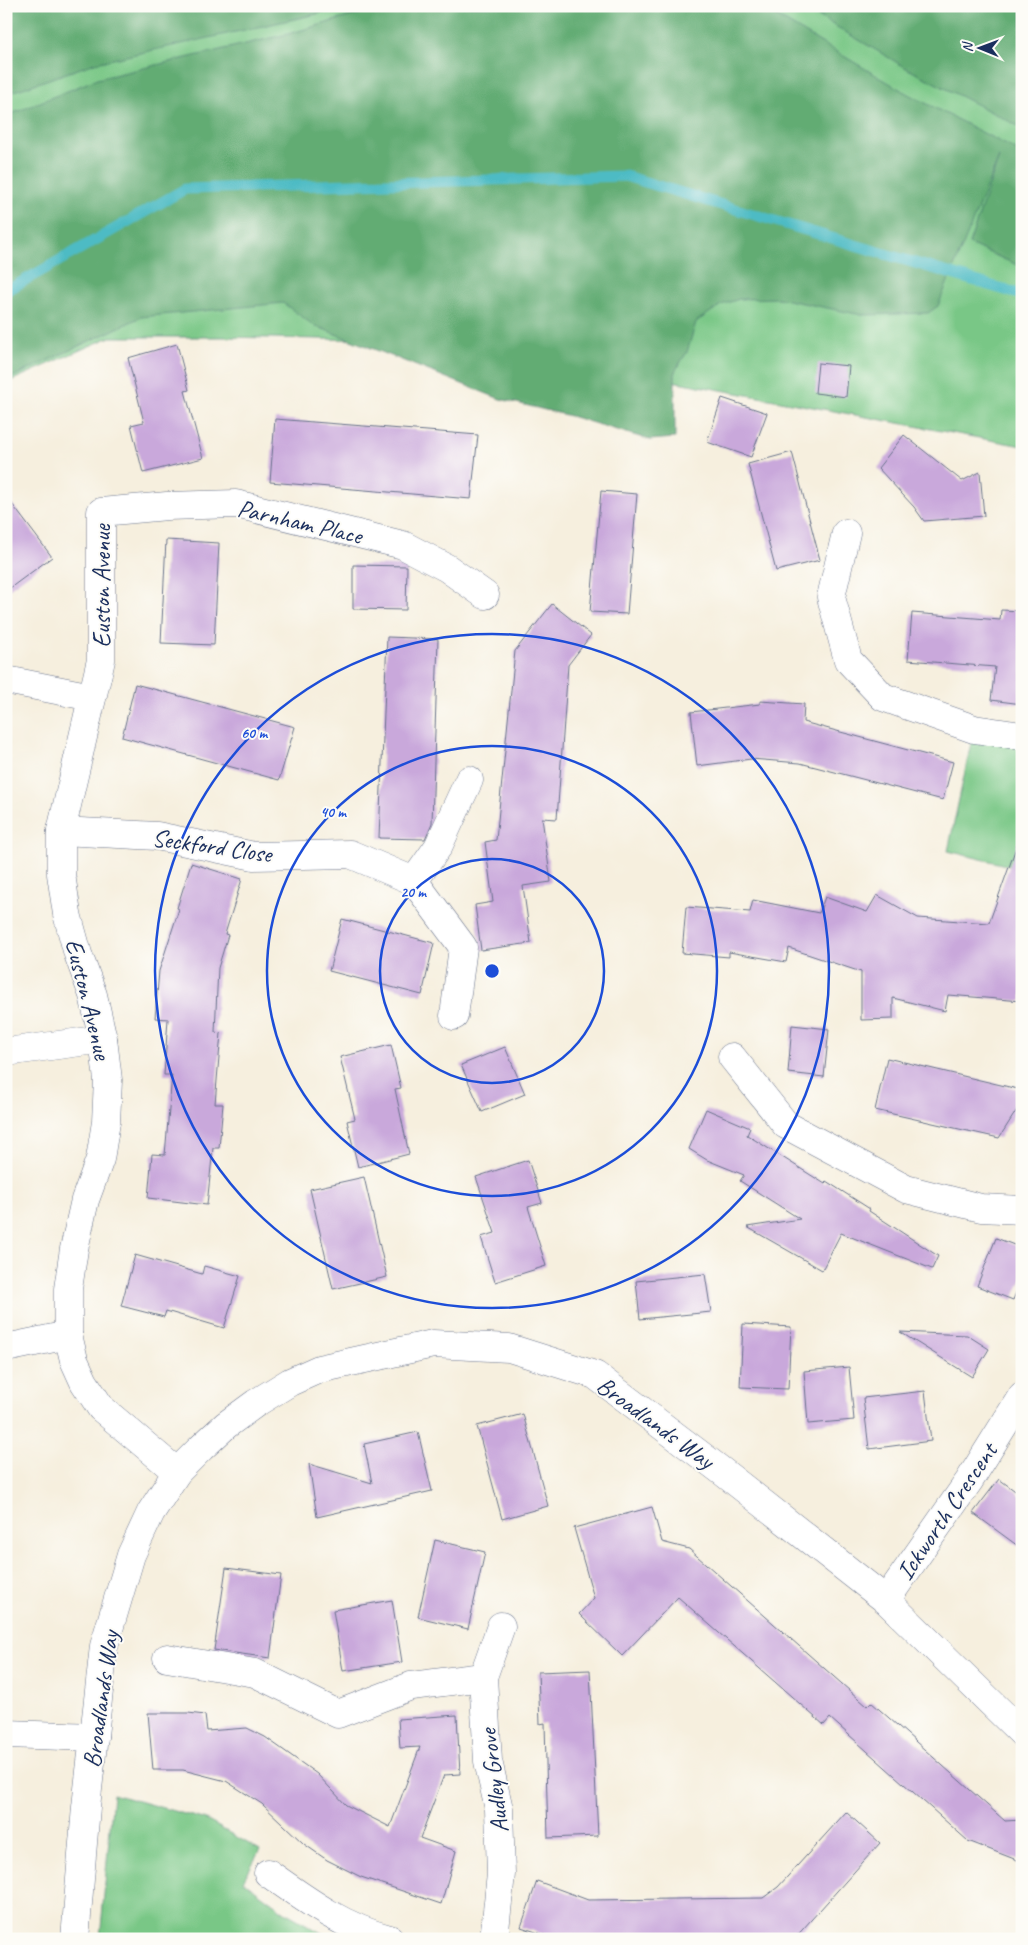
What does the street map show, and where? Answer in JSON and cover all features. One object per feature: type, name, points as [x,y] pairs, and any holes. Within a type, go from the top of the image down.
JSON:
[{"type":"street","name":"Parnham Place","points":[[101,512],[167,506],[236,504],[403,545],[447,568],[485,595]]},
{"type":"street","name":"Euston Avenue","points":[[101,512],[101,660],[62,831],[61,874],[67,914],[78,954],[93,995],[103,1039],[108,1080],[106,1122],[100,1159],[85,1200],[74,1249],[68,1288],[68,1335],[74,1360],[84,1382],[101,1408],[177,1472]]},
{"type":"street","points":[[846,533],[831,596],[848,660],[883,697],[974,729],[1022,736]]},
{"type":"street","points":[[6,680],[92,697]]},
{"type":"street","points":[[454,1016],[463,947],[414,880],[438,847],[469,780]]},
{"type":"street","name":"Seckford Close","points":[[62,831],[157,836],[254,856],[350,854],[414,880]]},
{"type":"street","points":[[6,1052],[103,1039]]},
{"type":"street","points":[[732,1057],[786,1125],[906,1189],[981,1208],[1022,1210]]},
{"type":"street","points":[[6,1348],[68,1335]]},
{"type":"street","name":"Broadlands Way","points":[[75,1939],[86,1808],[104,1646],[131,1555],[151,1512],[177,1472],[226,1425],[248,1408],[290,1382],[319,1368],[433,1344],[509,1348],[595,1375],[723,1472],[886,1600],[1022,1734]]},
{"type":"street","name":"Ickworth Crescent","points":[[886,1600],[969,1481],[1022,1396]]},
{"type":"street","name":"Audley Grove","points":[[494,1939],[501,1874],[499,1809],[488,1761],[483,1677],[501,1626]]},
{"type":"street","points":[[167,1658],[255,1673],[338,1714],[411,1686],[483,1677]]},
{"type":"street","points":[[6,1734],[94,1737]]},
{"type":"street","points":[[268,1873],[315,1906],[372,1934],[390,1939]]},
{"type":"green space","points":[[6,6],[1022,6],[1022,446],[462,342],[223,337],[110,337],[6,383]]},
{"type":"green space","points":[[6,6],[338,6],[317,14],[95,63],[6,94]]},
{"type":"green space","points":[[386,6],[759,6],[908,94],[1022,153],[1022,267],[969,244],[999,157],[938,306],[928,313],[862,315],[778,298],[739,299],[721,305],[696,322],[687,352],[675,371],[675,438],[650,440],[570,416],[500,399],[313,325],[283,303],[141,317],[6,380],[6,116],[97,79],[288,34]]},
{"type":"green space","points":[[799,6],[1022,6],[1022,128],[908,69]]},
{"type":"green space","points":[[974,729],[1022,736],[1022,869],[948,851]]},
{"type":"green space","points":[[113,1794],[206,1820],[260,1850],[243,1881],[285,1912],[332,1939],[100,1939]]},
{"type":"building","points":[[177,344],[189,390],[185,391],[203,458],[143,473],[131,425],[144,422],[128,358]]},
{"type":"building","points":[[818,363],[849,366],[846,397],[815,393]]},
{"type":"building","points":[[722,398],[767,413],[751,457],[707,442]]},
{"type":"building","points":[[275,419],[478,435],[471,499],[270,482]]},
{"type":"building","points":[[904,435],[962,481],[980,472],[984,516],[924,521],[914,507],[878,468]]},
{"type":"building","points":[[792,452],[820,560],[776,571],[748,464]]},
{"type":"building","points":[[601,491],[637,494],[627,614],[590,612]]},
{"type":"building","points":[[6,496],[52,557],[6,591]]},
{"type":"building","points":[[166,540],[219,543],[214,645],[161,643]]},
{"type":"building","points":[[353,565],[407,566],[406,610],[353,609]]},
{"type":"building","points":[[552,604],[591,635],[568,665],[557,819],[542,818],[551,882],[523,886],[531,943],[481,950],[475,905],[493,902],[485,842],[496,840],[515,651]]},
{"type":"building","points":[[1001,610],[1022,611],[1022,704],[991,700],[995,667],[908,660],[912,613],[1000,620]]},
{"type":"building","points":[[387,637],[438,639],[432,823],[425,839],[379,838]]},
{"type":"building","points":[[135,684],[295,727],[279,780],[122,737]]},
{"type":"building","points":[[760,701],[804,704],[803,722],[953,762],[943,800],[800,763],[751,759],[697,766],[691,712],[760,704]]},
{"type":"building","points":[[1018,842],[1022,843],[1022,1001],[948,995],[945,1011],[893,998],[893,1019],[861,1020],[861,972],[789,948],[786,962],[729,952],[729,957],[682,953],[686,907],[750,912],[753,900],[819,913],[825,897],[867,912],[877,895],[918,918],[989,923]]},
{"type":"building","points":[[191,863],[242,879],[225,934],[228,935],[218,968],[215,1032],[221,1033],[215,1104],[223,1104],[219,1148],[213,1148],[207,1205],[148,1198],[152,1154],[165,1155],[172,1075],[164,1075],[168,1019],[155,1018],[159,971],[179,909],[177,908]]},
{"type":"building","points":[[342,919],[434,943],[422,995],[329,971]]},
{"type":"building","points":[[792,1025],[829,1029],[824,1077],[788,1073]]},
{"type":"building","points":[[391,1045],[401,1088],[395,1089],[409,1154],[358,1167],[347,1121],[355,1119],[340,1057]]},
{"type":"building","points":[[505,1047],[525,1094],[482,1112],[461,1065]]},
{"type":"building","points":[[887,1058],[1022,1090],[1022,1102],[999,1138],[875,1110]]},
{"type":"building","points":[[706,1109],[750,1128],[747,1135],[825,1184],[826,1181],[938,1256],[932,1269],[841,1233],[822,1270],[747,1227],[800,1219],[740,1181],[744,1175],[707,1160],[689,1149]]},
{"type":"building","points":[[528,1160],[542,1203],[528,1207],[546,1266],[495,1282],[481,1237],[495,1233],[476,1177]]},
{"type":"building","points":[[364,1177],[387,1277],[333,1289],[310,1189]]},
{"type":"building","points":[[996,1238],[1022,1248],[1022,1278],[1013,1300],[977,1286]]},
{"type":"building","points":[[135,1255],[202,1274],[204,1266],[240,1276],[224,1328],[166,1311],[164,1317],[121,1306]]},
{"type":"building","points":[[705,1274],[711,1312],[640,1319],[636,1281]]},
{"type":"building","points":[[743,1324],[791,1327],[788,1389],[740,1387]]},
{"type":"building","points":[[900,1332],[967,1335],[989,1349],[972,1377]]},
{"type":"building","points":[[849,1367],[854,1420],[808,1424],[804,1371]]},
{"type":"building","points":[[925,1391],[931,1441],[869,1449],[863,1398]]},
{"type":"building","points":[[523,1414],[548,1506],[502,1519],[477,1426]]},
{"type":"building","points":[[418,1432],[432,1491],[317,1517],[309,1464],[372,1483],[364,1444]]},
{"type":"building","points":[[999,1479],[1022,1496],[1022,1549],[973,1513]]},
{"type":"building","points":[[652,1507],[662,1542],[689,1549],[867,1706],[871,1702],[1005,1821],[1022,1820],[1022,1862],[968,1841],[830,1718],[824,1725],[678,1597],[622,1656],[579,1614],[594,1598],[574,1528]]},
{"type":"building","points":[[435,1540],[485,1552],[468,1629],[418,1617]]},
{"type":"building","points":[[226,1568],[281,1575],[270,1658],[214,1650]]},
{"type":"building","points":[[392,1600],[402,1662],[343,1671],[333,1610]]},
{"type":"building","points":[[590,1670],[598,1836],[548,1838],[545,1723],[540,1724],[538,1672]]},
{"type":"building","points":[[148,1713],[205,1715],[207,1731],[247,1728],[265,1737],[317,1774],[346,1805],[390,1827],[420,1747],[400,1748],[398,1719],[457,1715],[460,1774],[444,1775],[420,1838],[456,1851],[441,1904],[361,1877],[327,1860],[304,1844],[262,1804],[226,1781],[183,1770],[153,1770]]},
{"type":"building","points":[[846,1812],[880,1843],[794,1939],[557,1939],[521,1927],[537,1881],[588,1900],[763,1898],[778,1887]]},
{"type":"waterway","points":[[6,291],[185,189],[625,176],[1022,295]]}]
